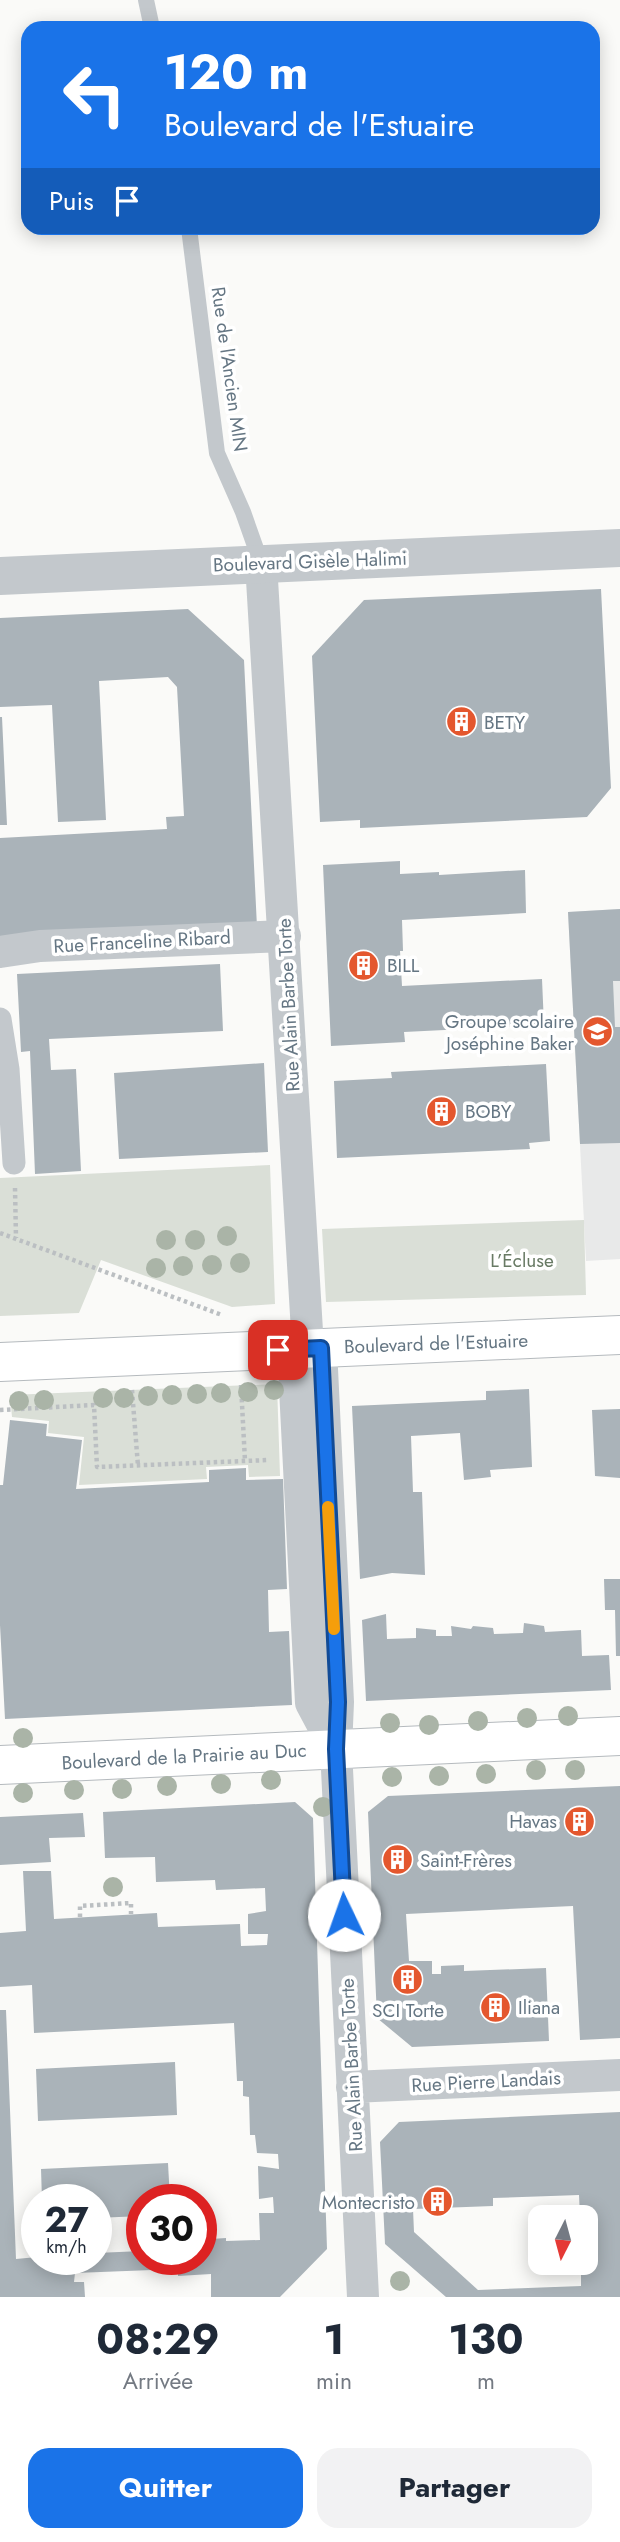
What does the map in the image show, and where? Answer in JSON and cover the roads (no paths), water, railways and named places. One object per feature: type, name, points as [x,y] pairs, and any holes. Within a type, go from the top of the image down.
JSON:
[{"type":"main road","name":"Boulevard de l'Estuaire","points":[[0,1362],[130,1355],[236,1335],[308,1348],[620,1335]]},
{"type":"main road","name":"Boulevard de la Prairie au Duc","points":[[0,1765],[620,1736]]},
{"type":"street","name":"Boulevard Gisèle Halimi","points":[[0,576],[620,548]]},
{"type":"street","name":"Rue Alain Barbe Torte","points":[[261,563],[308,1348],[319,1604]]},
{"type":"street","name":"Rue Franceline Ribard","points":[[0,952],[40,946],[285,936]]},
{"type":"street","points":[[0,1019],[8,1069],[14,1163]]},
{"type":"street","name":"Rue Alain Barbe Torte","points":[[308,1348],[299,1459],[319,1604],[338,1702],[336,1749],[363,2297]]},
{"type":"street","name":"Rue Pierre Landais","points":[[352,2087],[620,2075]]},
{"type":"lane","points":[[146,0],[150,21]]},
{"type":"lane","name":"Rue de l'Ancien MIN","points":[[190,235],[217,453],[243,512],[261,563]]},
{"type":"place","name":"BETY","points":[[461,722]]},
{"type":"place","name":"BILL","points":[[364,965]]},
{"type":"place","name":"Groupe scolaire Joséphine Baker","points":[[597,1032]]},
{"type":"place","name":"BOBY","points":[[442,1111]]},
{"type":"place","name":"Havas","points":[[580,1821]]},
{"type":"place","name":"Saint-Frères","points":[[397,1860]]},
{"type":"place","name":"SCI Torte","points":[[408,1979]]},
{"type":"place","name":"Iliana","points":[[495,2007]]},
{"type":"place","name":"Montecristo","points":[[438,2202]]},
{"type":"park label","name":"L’Écluse","points":[[522,1260]]}]
